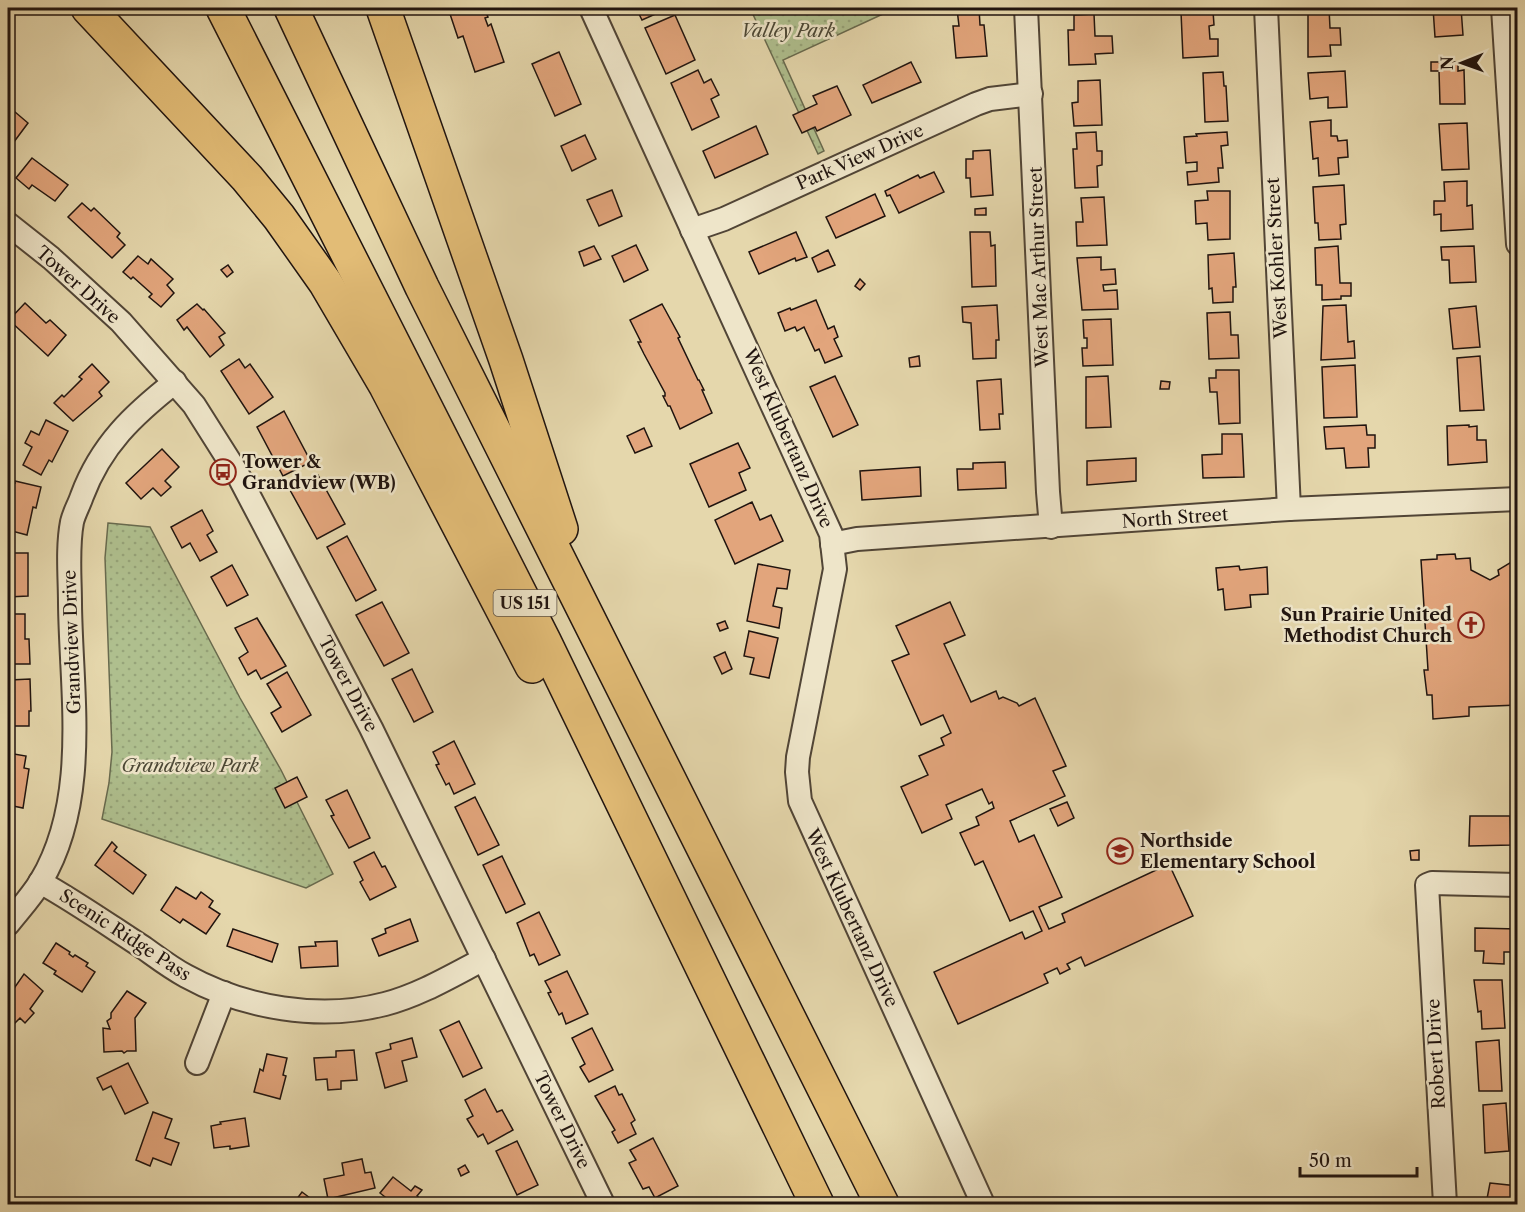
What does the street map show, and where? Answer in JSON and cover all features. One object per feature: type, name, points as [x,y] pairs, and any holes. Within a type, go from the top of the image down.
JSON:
[{"type":"highway","points":[[88,8],[247,178],[279,217],[325,282],[386,386],[639,868],[724,1013]]},
{"type":"highway","name":"US 151","points":[[223,8],[544,641],[817,1204]]},
{"type":"highway","name":"US 151","points":[[291,8],[422,287],[882,1204]]},
{"type":"highway","points":[[383,8],[506,360],[561,530],[684,808]]},
{"type":"street","name":"West Klubertanz Drive","points":[[591,8],[831,534],[835,569],[798,757],[800,801],[979,1195]]},
{"type":"street","name":"West Mac Arthur Street","points":[[1026,8],[1051,527]]},
{"type":"street","name":"West Kohler Street","points":[[1266,8],[1289,510]]},
{"type":"street","points":[[1503,8],[1518,244]]},
{"type":"street","name":"Park View Drive","points":[[692,230],[724,219],[976,104],[990,99],[1031,94]]},
{"type":"street","name":"Tower Drive","points":[[8,224],[51,258],[121,322],[194,405],[237,472],[375,736],[603,1204]]},
{"type":"street","name":"Grandview Drive","points":[[8,924],[40,882],[61,833],[69,795],[75,738],[70,607],[72,522],[89,478],[106,448],[126,424],[175,382]]},
{"type":"street","name":"North Street","points":[[832,544],[857,539],[1289,510],[1518,499]]},
{"type":"street","name":"Scenic Ridge Pass","points":[[40,882],[186,976],[241,1000],[273,1007],[324,1011],[362,1009],[386,1004],[420,991],[484,958]]},
{"type":"street","name":"Robert Drive","points":[[1445,1204],[1427,885],[1518,885]]},
{"type":"street","points":[[197,1063],[224,993]]},
{"type":"green space","name":"Valley Park","points":[[750,8],[896,8],[783,60],[824,151],[818,154]]},
{"type":"green space","name":"Grandview Park","points":[[108,523],[150,527],[240,698],[281,770],[333,874],[306,888],[102,819],[112,752],[105,558]]},
{"type":"building","points":[[448,8],[484,8],[488,17],[485,18],[488,26],[491,24],[504,62],[475,72],[463,36],[458,38]]},
{"type":"building","points":[[636,8],[669,8],[642,20]]},
{"type":"building","points":[[979,8],[980,25],[984,25],[987,56],[956,58],[953,26],[959,26],[957,9]]},
{"type":"building","points":[[1308,8],[1329,8],[1330,28],[1340,28],[1341,45],[1330,45],[1331,56],[1308,57]]},
{"type":"building","points":[[1433,8],[1461,8],[1463,35],[1435,37]]},
{"type":"building","points":[[1213,11],[1214,25],[1209,26],[1210,39],[1218,39],[1218,56],[1183,58],[1181,12]]},
{"type":"building","points":[[1094,14],[1095,36],[1112,36],[1113,53],[1095,54],[1096,64],[1069,65],[1068,30],[1074,30],[1074,15]]},
{"type":"building","points":[[675,15],[695,60],[666,74],[645,28]]},
{"type":"building","points":[[559,52],[581,104],[555,116],[532,64]]},
{"type":"building","points":[[911,62],[921,82],[872,103],[863,85]]},
{"type":"building","points":[[1431,62],[1458,62],[1458,71],[1464,70],[1465,104],[1440,104],[1439,71],[1431,71]]},
{"type":"building","points":[[698,70],[704,83],[711,79],[719,95],[711,99],[719,117],[692,130],[671,83]]},
{"type":"building","points":[[1345,71],[1347,107],[1328,108],[1328,97],[1310,99],[1308,73]]},
{"type":"building","points":[[1223,72],[1228,121],[1205,122],[1203,73]]},
{"type":"building","points":[[1100,80],[1102,125],[1074,126],[1072,103],[1078,102],[1078,81]]},
{"type":"building","points":[[837,86],[851,115],[817,131],[815,127],[802,133],[793,115],[817,104],[813,96]]},
{"type":"building","points":[[8,106],[28,123],[8,150]]},
{"type":"building","points":[[1331,120],[1331,136],[1337,136],[1338,141],[1347,140],[1348,157],[1338,158],[1339,174],[1319,176],[1318,158],[1313,159],[1310,122]]},
{"type":"building","points":[[1467,123],[1469,169],[1442,170],[1439,124]]},
{"type":"building","points":[[756,126],[768,154],[715,178],[703,151]]},
{"type":"building","points":[[1096,132],[1097,151],[1102,151],[1102,165],[1097,166],[1098,187],[1075,188],[1073,149],[1077,149],[1076,133]]},
{"type":"building","points":[[1227,132],[1228,145],[1221,146],[1223,168],[1218,168],[1219,182],[1188,185],[1187,172],[1197,171],[1197,162],[1186,163],[1184,137]]},
{"type":"building","points":[[585,135],[596,159],[572,171],[561,146]]},
{"type":"building","points":[[990,150],[993,195],[971,197],[970,178],[966,178],[966,159],[973,159],[973,151]]},
{"type":"building","points":[[32,158],[68,185],[55,201],[32,185],[29,189],[16,178]]},
{"type":"building","points":[[934,172],[944,192],[899,213],[890,195],[887,196],[885,191],[918,175],[920,178]]},
{"type":"building","points":[[1467,181],[1467,206],[1472,205],[1473,229],[1441,231],[1441,214],[1434,215],[1434,201],[1445,201],[1444,182]]},
{"type":"building","points":[[1344,185],[1346,224],[1340,225],[1341,239],[1319,240],[1318,223],[1315,223],[1313,187]]},
{"type":"building","points":[[612,190],[622,216],[599,226],[587,200]]},
{"type":"building","points":[[1207,191],[1230,191],[1230,239],[1208,240],[1207,223],[1196,224],[1195,201],[1208,200]]},
{"type":"building","points":[[875,194],[885,216],[836,238],[826,217]]},
{"type":"building","points":[[1104,197],[1107,245],[1077,246],[1076,222],[1083,222],[1081,198]]},
{"type":"building","points":[[82,203],[91,211],[94,208],[120,233],[117,237],[125,245],[112,258],[68,217]]},
{"type":"building","points":[[986,208],[986,215],[975,215],[975,209]]},
{"type":"building","points":[[796,232],[807,257],[796,261],[795,258],[759,274],[749,252]]},
{"type":"building","points":[[970,232],[990,232],[991,246],[995,245],[996,286],[972,287]]},
{"type":"building","points":[[636,245],[648,270],[624,282],[612,256]]},
{"type":"building","points":[[594,246],[601,259],[584,266],[579,252]]},
{"type":"building","points":[[1338,246],[1340,283],[1351,283],[1351,296],[1322,300],[1322,285],[1316,285],[1315,248]]},
{"type":"building","points":[[1474,246],[1476,282],[1450,283],[1449,260],[1442,260],[1441,247]]},
{"type":"building","points":[[828,250],[835,265],[818,272],[812,258]]},
{"type":"building","points":[[1234,253],[1236,287],[1233,287],[1233,302],[1213,303],[1212,288],[1209,289],[1208,255]]},
{"type":"building","points":[[138,256],[148,264],[151,259],[173,279],[167,285],[174,293],[161,307],[149,297],[152,294],[133,277],[131,279],[123,272]]},
{"type":"building","points":[[1101,257],[1101,270],[1115,269],[1116,284],[1103,285],[1104,291],[1117,290],[1118,309],[1082,310],[1077,258]]},
{"type":"building","points":[[228,265],[233,272],[227,277],[221,270]]},
{"type":"building","points":[[860,279],[865,284],[860,290],[855,286]]},
{"type":"building","points":[[816,300],[828,329],[834,326],[838,337],[834,339],[842,356],[825,363],[819,349],[815,351],[804,327],[797,331],[795,327],[785,331],[778,313]]},
{"type":"building","points":[[25,303],[46,323],[50,320],[66,335],[48,356],[9,320]]},
{"type":"building","points":[[197,304],[225,333],[219,337],[224,345],[210,357],[187,327],[184,330],[177,320]]},
{"type":"building","points":[[662,304],[680,337],[678,338],[704,390],[702,390],[712,413],[680,429],[663,396],[665,393],[638,342],[641,342],[630,320]]},
{"type":"building","points":[[997,305],[999,340],[996,340],[996,358],[973,359],[971,323],[963,322],[962,307]]},
{"type":"building","points":[[1346,305],[1348,342],[1354,341],[1355,358],[1321,360],[1323,306]]},
{"type":"building","points":[[1476,306],[1480,347],[1453,349],[1449,309]]},
{"type":"building","points":[[1230,312],[1231,335],[1238,335],[1239,358],[1209,359],[1207,313]]},
{"type":"building","points":[[1111,319],[1113,365],[1083,366],[1082,348],[1087,348],[1087,338],[1084,338],[1083,320]]},
{"type":"building","points":[[919,356],[920,366],[910,367],[909,358]]},
{"type":"building","points":[[1480,356],[1484,410],[1460,411],[1457,358]]},
{"type":"building","points":[[239,359],[245,368],[250,364],[273,397],[249,414],[221,371]]},
{"type":"building","points":[[92,364],[109,382],[99,392],[102,396],[73,421],[54,403],[62,395],[64,397],[82,379],[79,377]]},
{"type":"building","points":[[1355,365],[1357,417],[1324,418],[1322,367]]},
{"type":"building","points":[[1216,370],[1239,370],[1240,423],[1219,424],[1217,392],[1210,392],[1209,378],[1216,378]]},
{"type":"building","points":[[835,376],[858,425],[833,437],[810,387]]},
{"type":"building","points":[[1108,376],[1111,427],[1086,428],[1086,377]]},
{"type":"building","points":[[1001,379],[1003,414],[999,414],[1000,429],[980,430],[977,381]]},
{"type":"building","points":[[1161,381],[1170,382],[1169,389],[1160,389]]},
{"type":"building","points":[[284,411],[311,462],[283,476],[257,427]]},
{"type":"building","points":[[46,420],[68,431],[52,462],[49,460],[41,475],[23,465],[32,447],[25,443],[31,431],[39,435]]},
{"type":"building","points":[[1366,425],[1367,435],[1375,435],[1375,448],[1368,448],[1369,467],[1346,468],[1344,448],[1326,449],[1324,427]]},
{"type":"building","points":[[1469,425],[1469,427],[1477,426],[1477,440],[1486,440],[1487,462],[1448,465],[1447,426]]},
{"type":"building","points":[[644,428],[652,446],[635,453],[627,436]]},
{"type":"building","points":[[1222,434],[1242,434],[1244,477],[1203,478],[1202,455],[1222,454]]},
{"type":"building","points":[[738,443],[750,468],[739,473],[746,490],[709,507],[690,464]]},
{"type":"building","points":[[162,449],[179,467],[165,481],[171,487],[161,496],[153,488],[141,499],[126,483]]},
{"type":"building","points":[[1136,458],[1136,481],[1087,485],[1087,461]]},
{"type":"building","points":[[1005,462],[1006,488],[958,490],[957,469],[973,469],[973,463]]},
{"type":"building","points":[[920,467],[921,496],[862,500],[860,471]]},
{"type":"building","points":[[318,475],[345,524],[317,539],[290,490]]},
{"type":"building","points":[[8,481],[41,487],[36,508],[33,507],[27,535],[8,530],[8,514],[12,495],[8,494]]},
{"type":"building","points":[[752,502],[760,520],[771,515],[783,541],[735,564],[715,520]]},
{"type":"building","points":[[202,510],[213,531],[207,535],[217,552],[200,561],[190,543],[182,548],[171,527]]},
{"type":"building","points":[[347,536],[376,590],[356,601],[327,547]]},
{"type":"building","points":[[8,553],[28,553],[28,596],[8,597]]},
{"type":"building","name":"Sun Prairie United Methodist Church","points":[[1455,554],[1456,559],[1470,558],[1471,570],[1490,580],[1499,575],[1498,570],[1518,558],[1518,705],[1469,707],[1469,716],[1433,719],[1432,695],[1427,695],[1424,670],[1428,670],[1421,560],[1437,559],[1437,555]]},
{"type":"building","points":[[758,564],[790,570],[787,589],[777,588],[773,606],[782,608],[779,628],[747,621]]},
{"type":"building","points":[[232,565],[248,595],[227,606],[211,577]]},
{"type":"building","points":[[1239,566],[1240,570],[1267,567],[1268,594],[1250,595],[1251,607],[1225,610],[1223,589],[1218,590],[1216,568]]},
{"type":"building","points":[[382,602],[409,653],[384,666],[356,615]]},
{"type":"building","name":"Northside Elementary School","points":[[950,602],[965,635],[944,644],[971,702],[996,691],[999,699],[1003,697],[1019,706],[1035,698],[1066,766],[1053,771],[1065,796],[1010,821],[1019,842],[1034,835],[1062,897],[1039,907],[1049,929],[1065,922],[1062,914],[1169,864],[1193,916],[1085,966],[1081,957],[1067,964],[1070,969],[1060,974],[1057,968],[1044,974],[1048,983],[958,1024],[934,972],[1022,932],[1025,939],[1042,931],[1033,911],[1010,921],[983,861],[975,865],[960,833],[979,825],[976,817],[994,808],[992,802],[989,804],[982,789],[946,805],[952,819],[922,833],[901,787],[928,775],[919,756],[944,745],[941,738],[951,733],[943,715],[921,725],[892,661],[909,654],[896,626]]},
{"type":"building","points":[[8,614],[25,614],[25,639],[29,639],[30,664],[8,664]]},
{"type":"building","points":[[257,618],[286,666],[261,679],[256,670],[248,675],[239,658],[248,652],[235,628]]},
{"type":"building","points":[[725,621],[728,628],[720,631],[717,624]]},
{"type":"building","points":[[749,631],[778,638],[769,678],[750,674],[754,658],[744,656]]},
{"type":"building","points":[[725,652],[732,669],[722,674],[714,657]]},
{"type":"building","points":[[412,669],[433,712],[414,722],[392,679]]},
{"type":"building","points":[[287,672],[311,715],[282,732],[271,713],[281,707],[267,684]]},
{"type":"building","points":[[30,679],[29,726],[8,726],[8,703],[11,703],[10,680]]},
{"type":"building","points":[[454,741],[475,784],[454,794],[449,783],[446,785],[436,765],[439,764],[433,752]]},
{"type":"building","points":[[8,753],[26,756],[24,768],[29,769],[23,808],[8,805]]},
{"type":"building","points":[[297,777],[307,797],[285,808],[275,788]]},
{"type":"building","points":[[347,790],[370,838],[349,848],[331,816],[334,815],[326,800]]},
{"type":"building","points":[[475,797],[499,845],[478,855],[455,807]]},
{"type":"building","points":[[1067,802],[1074,818],[1058,826],[1050,809]]},
{"type":"building","points":[[1470,816],[1510,816],[1511,845],[1469,846]]},
{"type":"building","points":[[112,842],[117,847],[114,851],[146,875],[133,894],[95,865]]},
{"type":"building","points":[[1419,850],[1419,860],[1411,860],[1410,851]]},
{"type":"building","points":[[374,852],[382,867],[385,866],[396,887],[370,900],[360,882],[363,880],[354,862]]},
{"type":"building","points":[[502,856],[525,904],[506,913],[483,865]]},
{"type":"building","points":[[176,887],[196,899],[201,892],[213,901],[209,907],[220,914],[206,934],[183,919],[180,923],[161,910]]},
{"type":"building","points":[[539,912],[560,955],[539,965],[534,954],[530,956],[517,923]]},
{"type":"building","points":[[410,919],[418,941],[379,956],[372,939],[386,933],[385,929]]},
{"type":"building","points":[[1475,928],[1518,929],[1518,952],[1504,952],[1504,964],[1483,963],[1484,951],[1475,951]]},
{"type":"building","points":[[233,929],[278,944],[272,962],[227,946]]},
{"type":"building","points":[[337,941],[338,966],[301,968],[299,947],[316,946],[315,942]]},
{"type":"building","points":[[56,943],[70,952],[69,954],[73,957],[75,955],[88,963],[86,966],[95,972],[82,992],[54,974],[56,971],[43,963]]},
{"type":"building","points":[[567,971],[588,1014],[566,1024],[562,1013],[559,1015],[548,993],[551,992],[545,981]]},
{"type":"building","points":[[24,974],[43,991],[30,1009],[34,1013],[25,1023],[20,1018],[12,1026],[8,1023],[8,997]]},
{"type":"building","points":[[1474,980],[1502,980],[1505,1028],[1482,1029],[1481,1011],[1478,1012]]},
{"type":"building","points":[[127,991],[146,1003],[135,1018],[136,1051],[104,1052],[103,1028],[110,1029],[107,1021]]},
{"type":"building","points":[[459,1021],[482,1068],[463,1077],[440,1030]]},
{"type":"building","points":[[592,1028],[613,1070],[589,1082],[580,1067],[585,1064],[572,1038]]},
{"type":"building","points":[[412,1038],[417,1057],[402,1061],[407,1081],[385,1088],[376,1053],[391,1049],[390,1044]]},
{"type":"building","points":[[1499,1040],[1502,1091],[1479,1091],[1476,1042]]},
{"type":"building","points":[[354,1050],[357,1080],[341,1081],[341,1089],[328,1090],[327,1079],[316,1080],[314,1058],[336,1057],[336,1051]]},
{"type":"building","points":[[267,1054],[287,1058],[283,1075],[286,1076],[280,1099],[254,1092]]},
{"type":"building","points":[[128,1063],[148,1103],[125,1114],[111,1086],[103,1090],[97,1078]]},
{"type":"building","points":[[615,1086],[619,1095],[622,1094],[635,1120],[631,1123],[636,1134],[618,1143],[612,1132],[615,1130],[595,1096]]},
{"type":"building","points":[[485,1089],[497,1112],[502,1110],[513,1130],[488,1144],[483,1134],[478,1137],[467,1119],[473,1116],[465,1100]]},
{"type":"building","points":[[1506,1103],[1509,1151],[1485,1153],[1483,1105]]},
{"type":"building","points":[[153,1112],[172,1119],[165,1138],[179,1143],[171,1165],[153,1158],[150,1166],[136,1160]]},
{"type":"building","points":[[245,1118],[249,1146],[230,1149],[230,1146],[214,1148],[211,1126],[221,1124],[220,1122]]},
{"type":"building","points":[[653,1138],[678,1186],[655,1198],[649,1187],[643,1189],[629,1163],[636,1160],[630,1150]]},
{"type":"building","points":[[517,1141],[538,1185],[517,1195],[496,1151]]},
{"type":"building","points":[[362,1159],[365,1173],[371,1172],[375,1188],[328,1199],[324,1179],[344,1175],[342,1163]]},
{"type":"building","points":[[465,1165],[469,1172],[461,1176],[458,1169]]},
{"type":"building","points":[[393,1177],[411,1191],[415,1186],[422,1190],[417,1196],[427,1204],[394,1204],[380,1193]]},
{"type":"building","points":[[1490,1183],[1518,1186],[1518,1204],[1486,1204]]},
{"type":"building","points":[[302,1192],[318,1204],[293,1204]]},
{"type":"place","name":"Tower & Grandview (WB)","points":[[223,472]]},
{"type":"place","name":"Sun Prairie United Methodist Church","points":[[1471,625]]},
{"type":"place","name":"Northside Elementary School","points":[[1120,851]]}]
